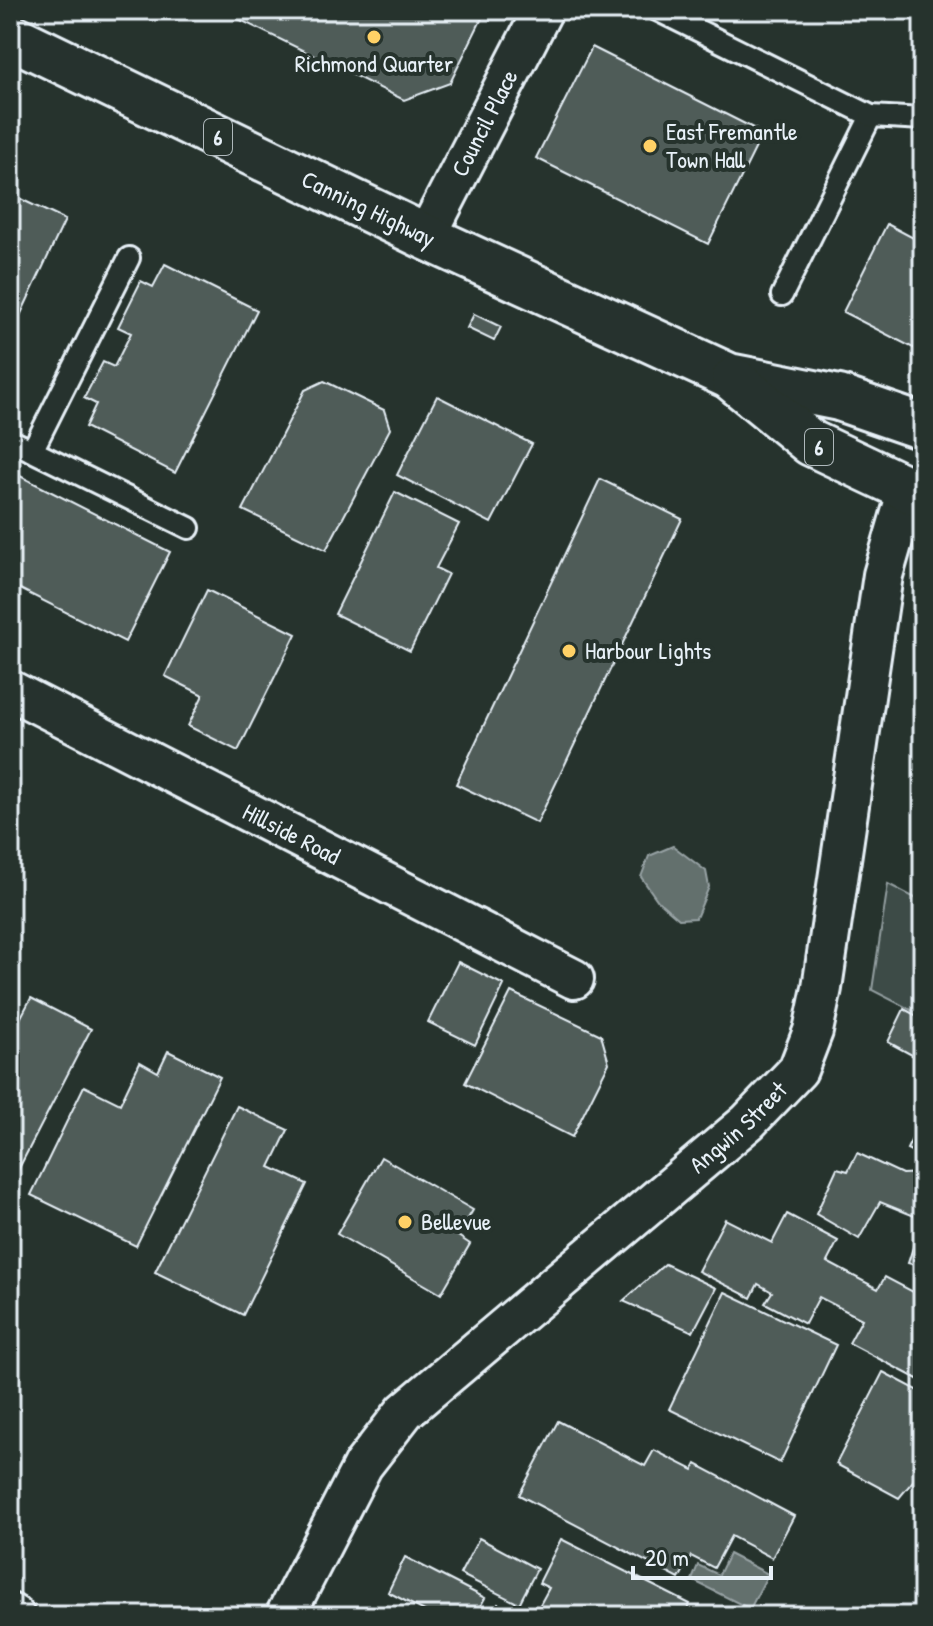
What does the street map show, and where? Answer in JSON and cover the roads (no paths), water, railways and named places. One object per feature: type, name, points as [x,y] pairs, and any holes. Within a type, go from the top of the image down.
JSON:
[{"type":"highway","name":"Canning Highway","points":[[10,36],[426,237],[729,376],[839,398],[923,427]]},
{"type":"highway","name":"Canning Highway","points":[[729,376],[811,443],[915,492]]},
{"type":"street","name":"Council Place","points":[[426,237],[543,10]]},
{"type":"street","name":"Angwin Street","points":[[285,1616],[363,1465],[405,1411],[748,1122],[798,1070],[813,1031],[822,988],[883,575],[915,492]]},
{"type":"street","name":"Hillside Road","points":[[10,690],[574,979]]},
{"type":"lane","points":[[657,10],[871,116],[923,119]]},
{"type":"lane","points":[[782,295],[871,116]]},
{"type":"lane","points":[[32,451],[129,258]]},
{"type":"lane","points":[[10,440],[189,528]]},
{"type":"place","name":"Richmond Quarter","points":[[374,37]]},
{"type":"place","name":"East Fremantle Town Hall","points":[[650,146]]},
{"type":"place","name":"Harbour Lights","points":[[569,651]]},
{"type":"place","name":"Bellevue","points":[[405,1222]]}]
